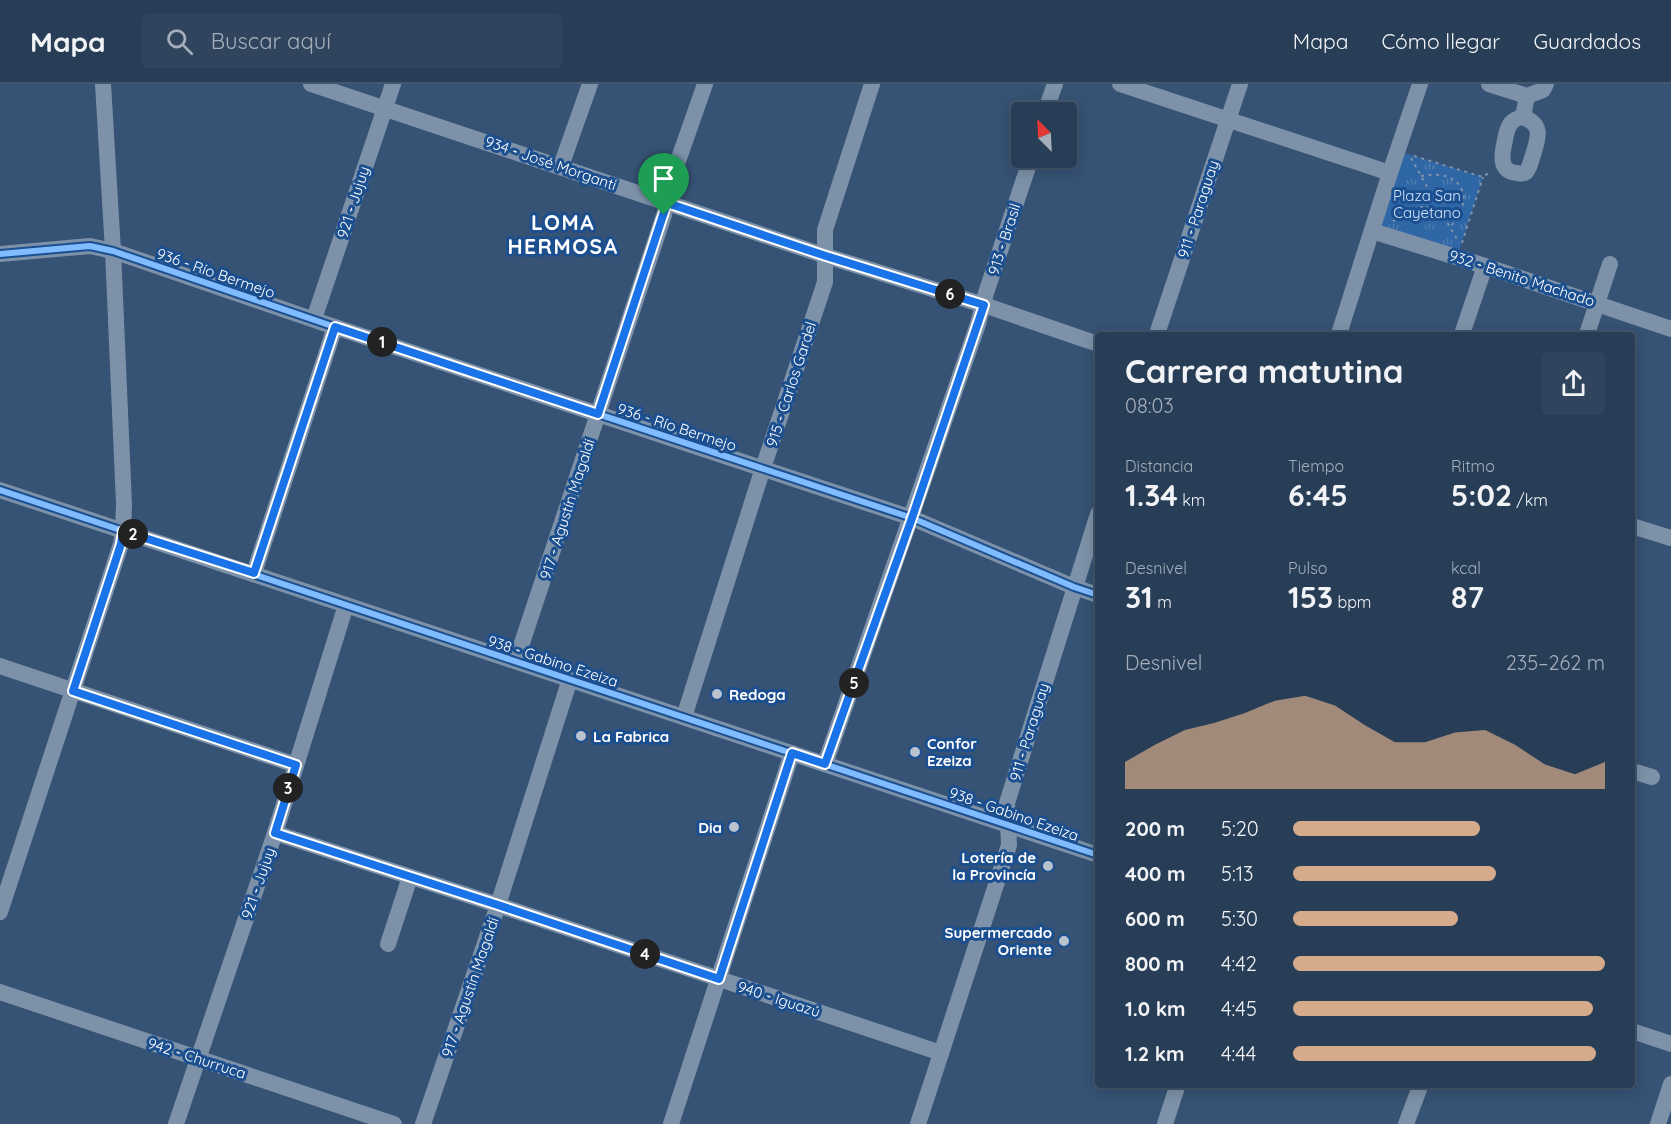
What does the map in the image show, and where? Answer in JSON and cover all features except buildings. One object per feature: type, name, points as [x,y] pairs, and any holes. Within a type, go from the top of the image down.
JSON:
[{"type":"street","points":[[0,912],[121,544],[123,531],[124,504],[113,251],[103,84]]},
{"type":"street","name":"934 - José Morganti","points":[[311,84],[1095,343]]},
{"type":"street","name":"921 - Jujuy","points":[[314,319],[393,84]]},
{"type":"street","points":[[561,166],[590,84]]},
{"type":"street","name":"917 - Agustín Magaldi","points":[[516,661],[667,203],[671,181],[705,84]]},
{"type":"street","name":"915 - Carlos Gardel","points":[[684,717],[825,282],[825,230],[872,84]]},
{"type":"street","points":[[1049,102],[1055,84]]},
{"type":"street","points":[[1120,84],[1390,173]]},
{"type":"street","name":"911 - Paraguay","points":[[1158,332],[1240,84]]},
{"type":"street","points":[[1340,332],[1420,84]]},
{"type":"street","points":[[1489,84],[1527,96],[1543,90],[1546,84]]},
{"type":"street","points":[[1523,117],[1527,96]]},
{"type":"street","points":[[1523,117],[1531,120],[1538,132],[1538,138],[1526,172],[1520,174],[1507,170],[1502,163],[1501,156],[1512,121],[1523,117]]},
{"type":"street","name":"913 - Brasil","points":[[825,764],[912,518],[984,305],[1027,168]]},
{"type":"street","name":"932 - Benito Machado","points":[[1372,231],[1671,328]]},
{"type":"street","name":"936 - Río Bermejo","points":[[0,254],[90,246],[113,251],[912,518],[1095,594]]},
{"type":"street","points":[[1588,332],[1610,264]]},
{"type":"street","points":[[1463,332],[1485,266]]},
{"type":"street","points":[[254,573],[335,327]]},
{"type":"street","name":"938 - Gabino Ezeiza","points":[[0,490],[1095,854]]},
{"type":"street","name":"911 - Paraguay","points":[[918,1124],[1009,845],[1007,803],[1095,523]]},
{"type":"street","points":[[1635,527],[1671,538]]},
{"type":"street","name":"921 - Jujuy","points":[[176,1124],[275,833],[346,605]]},
{"type":"street","points":[[0,666],[296,765]]},
{"type":"street","name":"917 - Agustín Magaldi","points":[[423,1124],[498,905],[570,679]]},
{"type":"street","points":[[670,1124],[792,753]]},
{"type":"street","points":[[1635,772],[1652,777]]},
{"type":"street","name":"940 - Iguazú","points":[[275,833],[941,1053]]},
{"type":"street","points":[[388,944],[410,877]]},
{"type":"street","name":"942 - Churruca","points":[[0,992],[394,1124]]},
{"type":"street","points":[[1635,1032],[1671,1044]]},
{"type":"street","points":[[1658,1124],[1671,1084]]},
{"type":"street","points":[[1166,1124],[1177,1088]]},
{"type":"street","points":[[1406,1124],[1420,1088]]},
{"type":"path","points":[[1430,192],[1409,154],[1483,177]]},
{"type":"path","points":[[1440,210],[1461,247],[1483,177],[1502,163]]},
{"type":"path","points":[[1421,176],[1443,175],[1452,179],[1460,187],[1463,207],[1458,218],[1450,227]]},
{"type":"path","points":[[1439,191],[1444,195],[1446,202],[1443,208],[1434,211],[1426,205],[1425,198],[1430,192],[1439,191]]},
{"type":"path","points":[[1372,231],[1426,205]]},
{"type":"green space","name":"Plaza San Cayetano","points":[[1398,151],[1483,177],[1457,257],[1372,231]]},
{"type":"cycle path","points":[[0,254],[90,246],[113,251],[912,518],[1095,594]]},
{"type":"cycle path","points":[[0,490],[1095,854]]},
{"type":"place","name":"Redoga","points":[[717,694]]},
{"type":"place","name":"La Fabrica","points":[[581,736]]},
{"type":"place","name":"Confor Ezeiza","points":[[915,752]]},
{"type":"place","name":"Dia","points":[[734,827]]},
{"type":"place","name":"Lotería de la Provincía","points":[[1048,866]]},
{"type":"place","name":"Supermercado Oriente","points":[[1064,941]]},
{"type":"district","name":"LOMA HERMOSA","points":[[563,234]]},
{"type":"route","points":[[667,203],[984,305],[825,764],[792,753],[719,979],[275,833],[296,765],[73,691],[121,544],[123,531],[254,573],[335,327],[598,414],[664,215],[667,203]]}]
